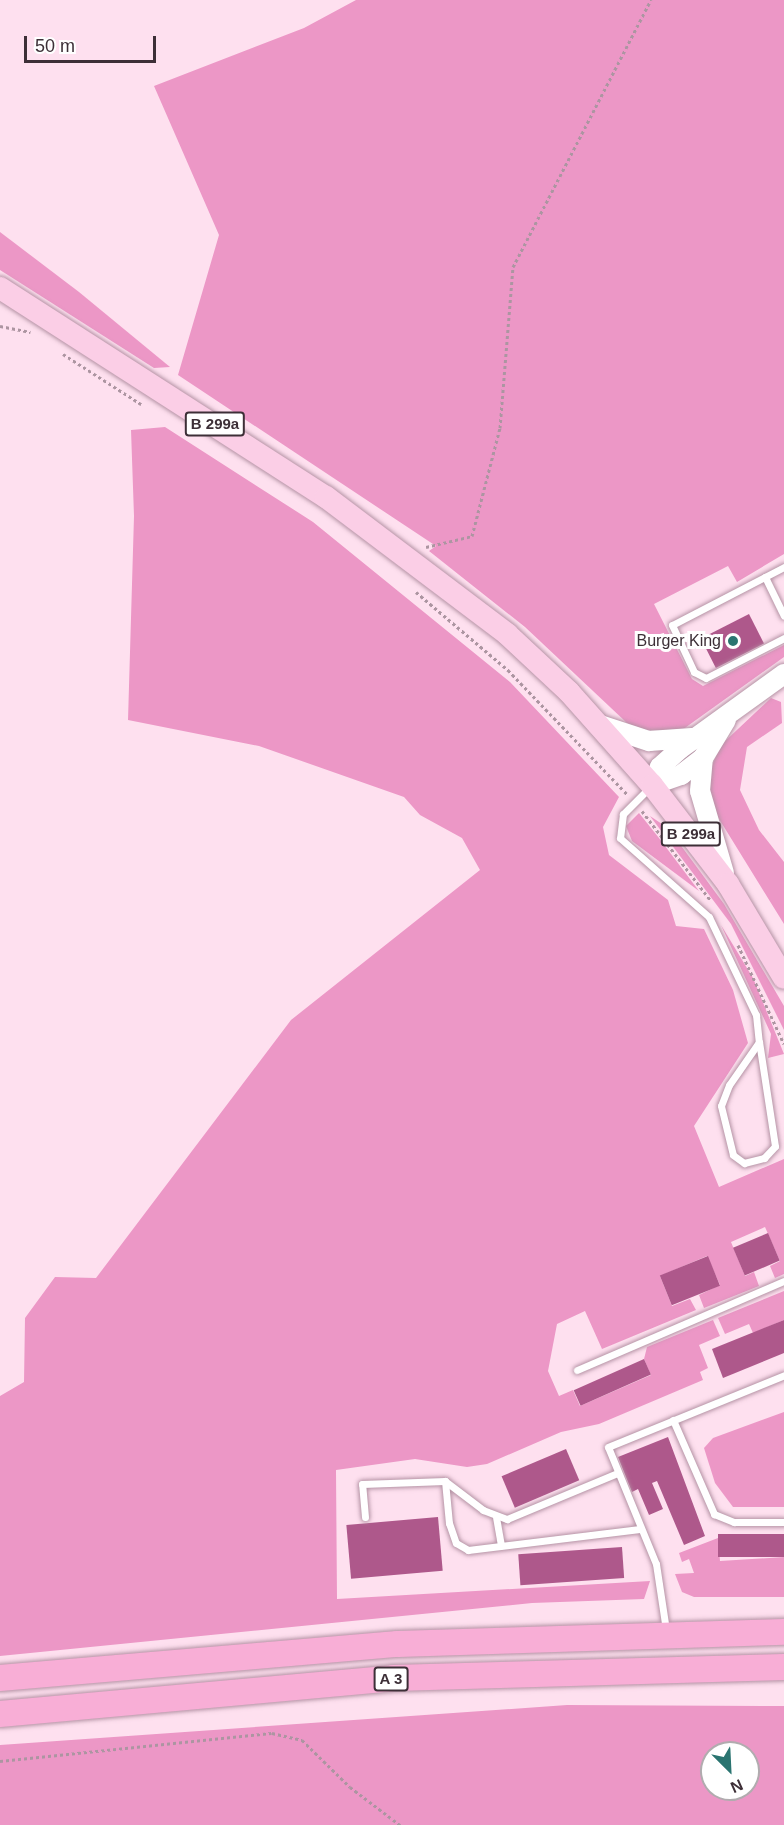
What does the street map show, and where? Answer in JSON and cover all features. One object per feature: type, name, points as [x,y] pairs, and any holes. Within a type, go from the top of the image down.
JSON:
[{"type":"highway","name":"A 3","points":[[0,1678],[398,1644],[784,1632]]},
{"type":"highway","name":"A 3","points":[[0,1714],[394,1678],[784,1667]]},
{"type":"main road","name":"B 299a","points":[[0,288],[286,470],[410,556],[507,634],[600,725],[652,785],[728,884],[784,978]]},
{"type":"street","points":[[652,785],[660,767],[700,735],[726,720],[784,675]]},
{"type":"street","points":[[652,785],[681,775],[702,758],[726,720]]},
{"type":"street","points":[[600,725],[658,742],[700,735]]},
{"type":"street","points":[[702,758],[701,803],[728,884]]},
{"type":"lane","points":[[784,567],[672,625],[694,672],[706,678],[784,638]]},
{"type":"lane","points":[[765,577],[784,616]]},
{"type":"lane","points":[[652,785],[619,822],[620,838],[709,916],[750,994],[759,1042],[775,1146],[764,1158],[744,1163],[733,1155],[721,1106],[729,1085],[759,1042]]},
{"type":"lane","points":[[577,1370],[784,1281]]},
{"type":"lane","points":[[667,1634],[656,1564],[615,1474],[608,1447],[784,1375]]},
{"type":"lane","points":[[673,1420],[714,1514],[734,1522],[784,1522]]},
{"type":"lane","points":[[365,1517],[362,1484],[445,1480],[496,1517],[515,1516],[615,1474]]},
{"type":"lane","points":[[445,1480],[456,1543],[468,1550],[640,1529]]},
{"type":"lane","points":[[496,1517],[501,1546]]},
{"type":"path","points":[[426,547],[472,536],[500,428],[513,267],[651,0]]},
{"type":"path","points":[[0,326],[40,339]]},
{"type":"path","points":[[59,352],[151,410]]},
{"type":"path","points":[[406,585],[508,670],[635,802],[713,904]]},
{"type":"path","points":[[735,941],[784,1044]]},
{"type":"path","points":[[0,1761],[272,1733],[302,1740],[350,1787],[400,1825]]},
{"type":"shaded area","points":[[356,0],[784,0],[784,554],[737,582],[728,566],[654,604],[692,679],[703,686],[784,645],[784,657],[682,730],[637,730],[627,723],[525,627],[429,551],[436,546],[178,375],[219,235],[154,86],[304,28]]},
{"type":"shaded area","points":[[0,232],[79,292],[170,367],[154,368],[0,270]]},
{"type":"shaded area","points":[[165,427],[313,522],[510,682],[619,797],[603,827],[609,855],[668,900],[676,926],[704,929],[733,990],[748,1043],[694,1126],[719,1187],[784,1159],[784,1274],[775,1278],[770,1266],[780,1261],[765,1227],[731,1242],[745,1276],[754,1272],[759,1286],[704,1308],[699,1295],[720,1285],[707,1256],[660,1276],[672,1306],[690,1299],[696,1310],[602,1349],[585,1311],[557,1324],[548,1371],[559,1396],[573,1390],[580,1406],[651,1375],[644,1359],[647,1347],[713,1320],[720,1336],[699,1345],[708,1368],[700,1372],[703,1380],[599,1424],[561,1432],[487,1464],[467,1467],[415,1459],[336,1470],[337,1599],[650,1581],[644,1599],[532,1603],[0,1656],[0,1396],[24,1382],[25,1318],[55,1277],[96,1278],[291,1020],[480,870],[462,838],[420,815],[404,797],[259,746],[128,720],[134,516],[131,430]]},
{"type":"shaded area","points":[[771,698],[781,702],[782,723],[747,747],[740,790],[759,830],[784,862],[784,924],[716,814],[709,793],[710,770],[721,745]]},
{"type":"shaded area","points":[[639,813],[699,891],[632,841],[626,826]]},
{"type":"shaded area","points":[[650,816],[668,828],[724,904],[784,1006],[784,1030],[731,924]]},
{"type":"shaded area","points":[[721,925],[753,978],[784,1054],[768,1058],[771,1034]]},
{"type":"shaded area","points":[[784,1291],[784,1320],[753,1333],[749,1324],[725,1334],[718,1318]]},
{"type":"shaded area","points":[[784,1412],[784,1507],[733,1507],[715,1483],[704,1448],[713,1438]]},
{"type":"shaded area","points":[[718,1538],[720,1561],[784,1557],[784,1597],[694,1597],[682,1592],[675,1574],[694,1573],[689,1559],[682,1562],[679,1553]]},
{"type":"shaded area","points":[[567,1705],[784,1706],[784,1825],[0,1825],[0,1745]]},
{"type":"building","name":"Burger King","points":[[749,614],[764,643],[716,668],[701,639]]},
{"type":"building","points":[[768,1233],[780,1261],[745,1275],[733,1248]]},
{"type":"building","points":[[708,1256],[720,1286],[672,1305],[660,1275]]},
{"type":"building","points":[[784,1320],[784,1353],[723,1378],[712,1349]]},
{"type":"building","points":[[644,1359],[651,1375],[581,1406],[574,1390]]},
{"type":"building","points":[[668,1437],[705,1536],[684,1545],[657,1481],[652,1483],[663,1509],[649,1515],[638,1489],[632,1492],[618,1457]]},
{"type":"building","points":[[566,1449],[579,1480],[515,1508],[502,1476]]},
{"type":"building","points":[[438,1517],[443,1571],[351,1579],[346,1525]]},
{"type":"building","points":[[718,1534],[784,1534],[784,1557],[718,1557]]},
{"type":"building","points":[[622,1547],[624,1578],[520,1585],[518,1554]]},
{"type":"place","name":"Burger King","points":[[733,641]]}]
